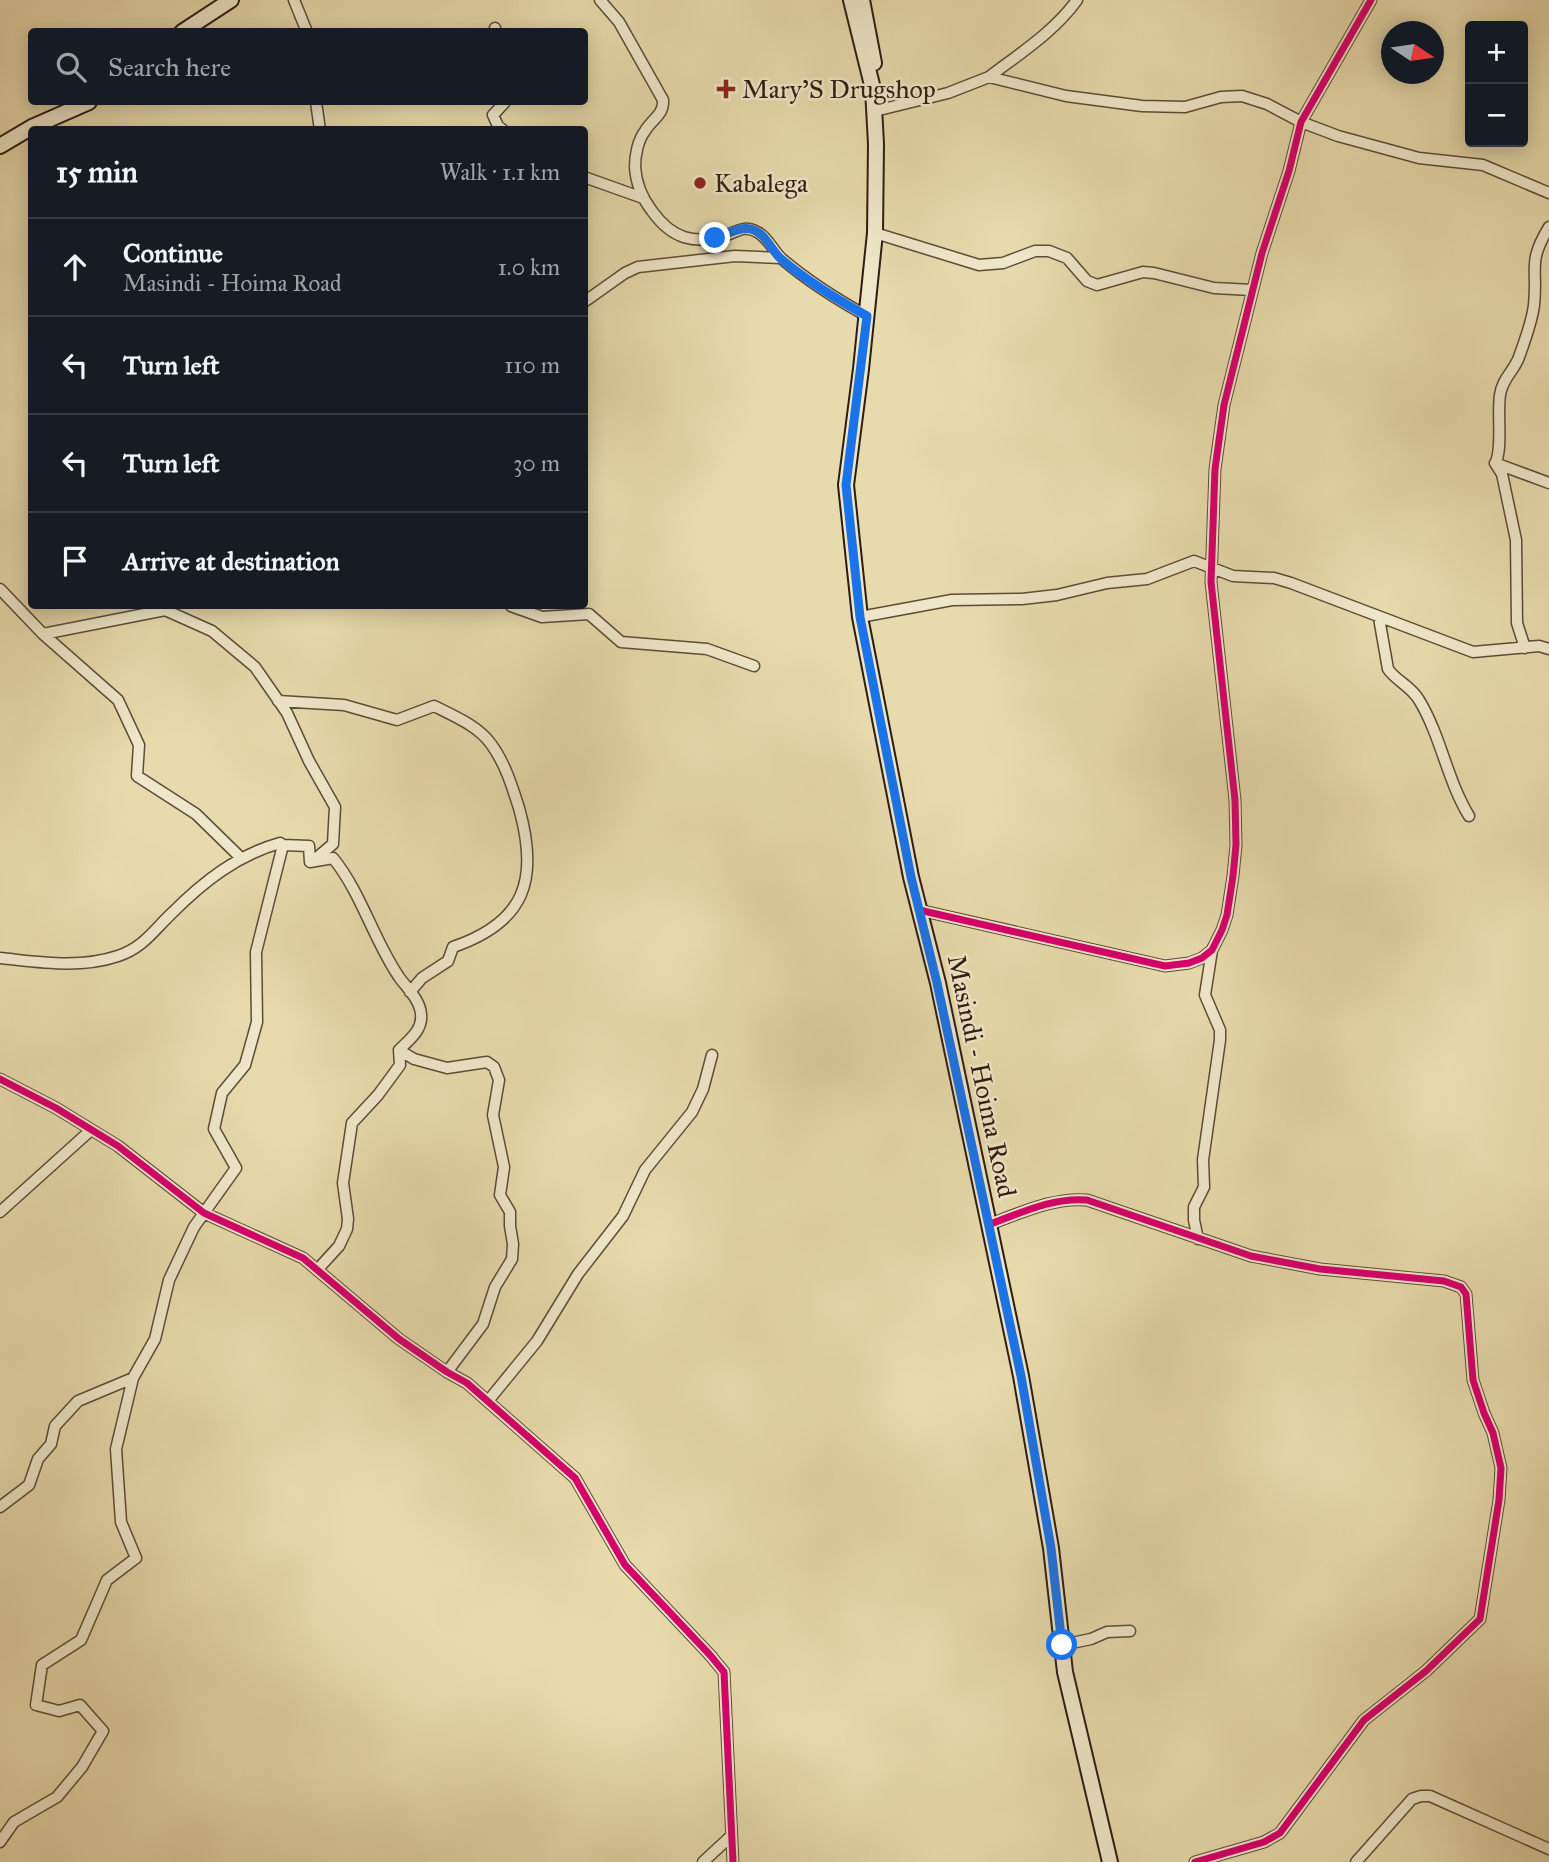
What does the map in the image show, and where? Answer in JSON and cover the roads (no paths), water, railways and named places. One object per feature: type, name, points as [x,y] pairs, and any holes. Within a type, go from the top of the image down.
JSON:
[{"type":"main road","points":[[188,28],[231,0]]},
{"type":"main road","name":"Masindi - Hoima Road","points":[[851,0],[873,89],[875,111],[875,233],[846,485],[860,617],[879,722],[1021,1376],[1051,1548],[1065,1672],[1110,1862]]},
{"type":"main road","name":"Masindi - Hoima Road","points":[[862,0],[876,77],[873,89]]},
{"type":"main road","points":[[34,126],[82,105]]},
{"type":"main road","points":[[0,146],[28,129]]},
{"type":"street","points":[[294,0],[305,28]]},
{"type":"street","points":[[600,0],[619,22],[663,100],[662,111],[644,131],[635,166],[643,198],[658,220],[677,236],[690,240],[715,238],[747,228],[762,234],[780,258],[846,305],[867,316]]},
{"type":"street","points":[[875,111],[948,93],[989,77],[1042,37],[1077,0]]},
{"type":"street","points":[[1198,1239],[1194,1214],[1204,1187],[1203,1160],[1220,1040],[1217,1022],[1205,995],[1212,950],[1222,930],[1230,898],[1237,823],[1211,582],[1215,469],[1224,405],[1252,290],[1301,122],[1371,0]]},
{"type":"street","points":[[989,77],[1066,96],[1142,106],[1185,107],[1221,97],[1242,96],[1267,104],[1301,122],[1384,150],[1419,158],[1483,165],[1549,193]]},
{"type":"street","points":[[316,105],[319,126]]},
{"type":"street","points":[[498,126],[493,115],[502,105]]},
{"type":"street","points":[[588,178],[643,198]]},
{"type":"street","points":[[1495,463],[1500,456],[1497,424],[1501,386],[1517,362],[1532,317],[1535,293],[1534,260],[1539,243],[1549,227]]},
{"type":"street","points":[[875,233],[979,265],[1003,263],[1035,251],[1049,251],[1067,258],[1087,281],[1097,285],[1143,272],[1214,288],[1252,290]]},
{"type":"street","points":[[588,299],[638,267],[735,256],[780,258]]},
{"type":"street","points":[[1495,463],[1549,483]]},
{"type":"street","points":[[1495,463],[1502,474],[1516,540],[1517,623],[1525,648]]},
{"type":"street","points":[[860,617],[952,600],[1022,599],[1057,595],[1107,583],[1147,579],[1194,561],[1233,576],[1292,583],[1473,652],[1539,646],[1549,649]]},
{"type":"street","points":[[0,589],[43,634],[118,700],[139,745],[137,776],[196,814],[241,858]]},
{"type":"street","points":[[519,609],[542,617],[589,614],[621,642],[707,649],[754,666]]},
{"type":"street","points":[[43,634],[165,610],[212,631],[255,667],[287,713],[309,761],[335,807],[333,844],[310,862]]},
{"type":"street","points":[[1379,618],[1388,668],[1420,701],[1452,784],[1469,816]]},
{"type":"street","points":[[278,701],[344,705],[397,720],[434,706],[463,720],[491,743],[510,779],[525,832],[528,869],[521,900],[496,926],[477,939],[453,947],[448,961],[422,978],[410,992]]},
{"type":"street","points":[[0,958],[61,965],[119,956],[143,944],[195,891],[241,858],[280,843],[309,846],[310,862]]},
{"type":"street","points":[[0,1842],[14,1822],[57,1797],[82,1767],[103,1731],[80,1705],[59,1711],[36,1705],[42,1665],[81,1640],[107,1580],[136,1558],[121,1522],[117,1449],[133,1378],[155,1339],[169,1280],[194,1227],[236,1168],[214,1129],[222,1093],[245,1065],[257,1022],[256,952],[283,845]]},
{"type":"street","points":[[310,862],[333,858],[346,875],[387,959],[418,1004],[421,1021],[416,1033],[399,1050],[400,1065],[352,1124],[343,1183],[347,1230],[339,1246],[318,1269]]},
{"type":"street","points":[[919,910],[1155,964],[1175,966],[1189,963],[1212,950]]},
{"type":"street","points":[[399,1050],[414,1059],[447,1068],[487,1062],[494,1067],[499,1080],[494,1115],[504,1167],[500,1195],[510,1212],[512,1259],[495,1287],[483,1324],[447,1372]]},
{"type":"street","points":[[488,1401],[537,1341],[578,1275],[623,1216],[645,1170],[692,1112],[703,1089],[712,1055]]},
{"type":"street","points":[[0,1079],[56,1108],[118,1146],[204,1213],[303,1258],[399,1339],[467,1383],[575,1478],[625,1565],[724,1672],[733,1862]]},
{"type":"street","points":[[0,1212],[91,1130]]},
{"type":"street","points":[[990,1224],[1056,1201],[1087,1200],[1251,1256],[1320,1269],[1444,1281],[1461,1287],[1466,1294],[1473,1380],[1493,1433],[1501,1468],[1480,1619],[1426,1671],[1364,1720],[1280,1833],[1264,1842],[1195,1862]]},
{"type":"street","points":[[0,1507],[29,1485],[38,1459],[51,1444],[55,1426],[78,1401],[133,1378]]},
{"type":"street","points":[[1062,1645],[1091,1639],[1107,1632],[1130,1631]]},
{"type":"street","points":[[1356,1862],[1412,1800],[1421,1796],[1430,1796],[1549,1849]]},
{"type":"street","points":[[703,1862],[731,1836]]},
{"type":"place","name":"Mary'S Drugshop","points":[[726,89]]},
{"type":"place","name":"Kabalega","points":[[700,183]]}]
